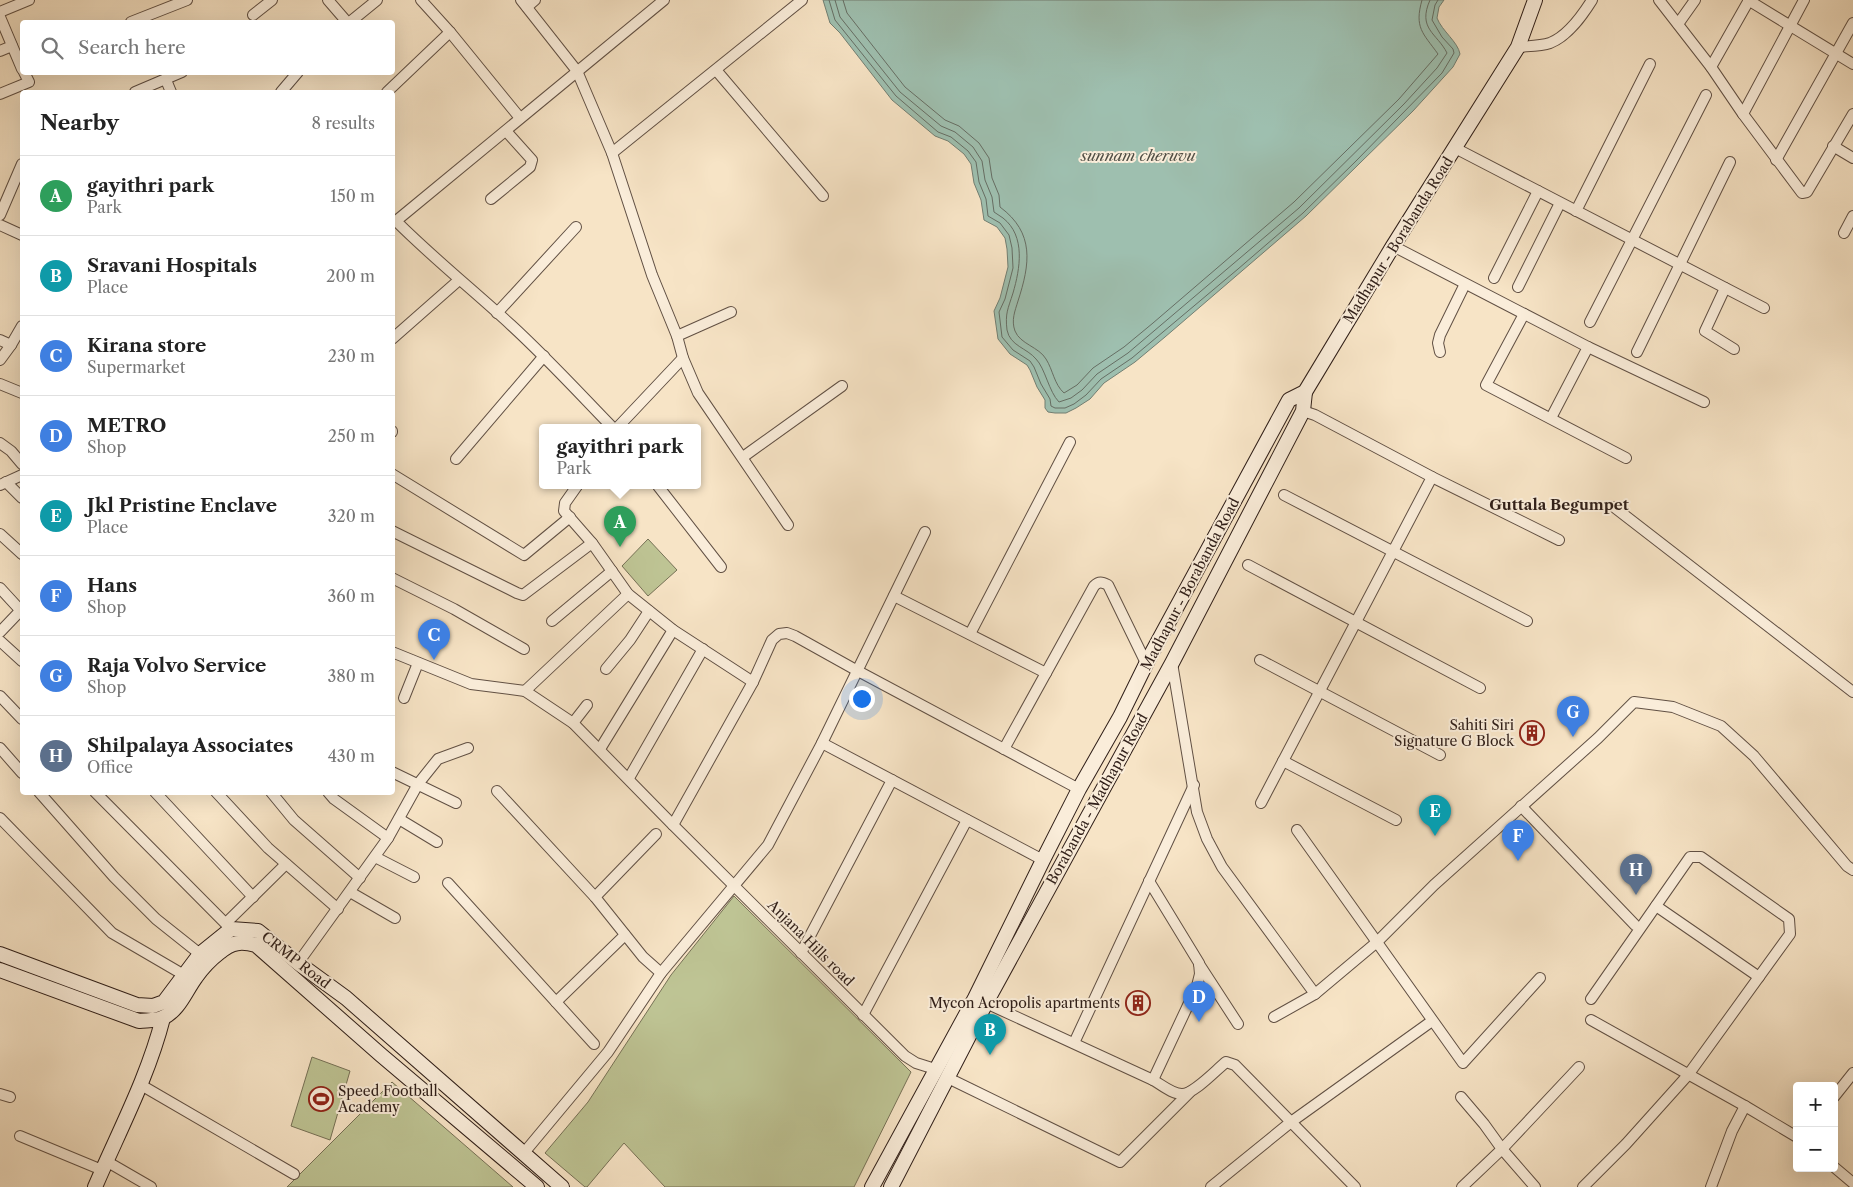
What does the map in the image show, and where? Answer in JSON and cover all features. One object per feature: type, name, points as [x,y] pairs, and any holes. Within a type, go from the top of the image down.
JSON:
[{"type":"street","points":[[0,12],[29,0]]},
{"type":"street","points":[[136,20],[187,0]]},
{"type":"street","points":[[253,15],[272,0]]},
{"type":"street","points":[[328,0],[347,20]]},
{"type":"street","points":[[352,20],[377,0]]},
{"type":"street","points":[[421,0],[450,32],[520,118]]},
{"type":"street","points":[[395,220],[664,0]]},
{"type":"street","points":[[612,153],[802,0]]},
{"type":"street","name":"Madhapur - Borabanda Road","points":[[872,1187],[976,998],[1079,790],[1289,400],[1305,392],[1393,246],[1519,45],[1535,0]]},
{"type":"street","points":[[1519,45],[1542,44],[1557,40],[1580,18],[1592,0]]},
{"type":"street","points":[[1659,0],[1711,67],[1776,160],[1802,193],[1807,192],[1853,114]]},
{"type":"street","points":[[1678,24],[1695,0]]},
{"type":"street","points":[[1711,67],[1748,0],[1853,64]]},
{"type":"street","points":[[1743,114],[1804,0]]},
{"type":"street","points":[[528,2],[577,71],[612,153],[652,275],[698,393],[788,526]]},
{"type":"street","points":[[0,17],[20,64]]},
{"type":"street","points":[[1776,160],[1853,23]]},
{"type":"street","points":[[389,90],[450,32]]},
{"type":"street","points":[[0,51],[12,46]]},
{"type":"street","points":[[1576,211],[1650,64]]},
{"type":"street","points":[[716,70],[823,196]]},
{"type":"street","points":[[140,90],[176,75]]},
{"type":"street","points":[[283,90],[295,75]]},
{"type":"street","points":[[0,94],[26,77],[31,90]]},
{"type":"street","points":[[166,80],[170,90]]},
{"type":"street","points":[[1590,322],[1706,96]]},
{"type":"street","points":[[491,199],[530,167],[532,160],[506,131]]},
{"type":"street","points":[[1833,146],[1853,158]]},
{"type":"street","points":[[1455,148],[1764,308]]},
{"type":"street","points":[[1637,352],[1730,162]]},
{"type":"street","points":[[0,215],[20,169]]},
{"type":"street","points":[[1494,278],[1538,191]]},
{"type":"street","points":[[1518,287],[1560,203]]},
{"type":"street","points":[[1844,234],[1853,216]]},
{"type":"street","points":[[395,222],[544,356],[609,424]]},
{"type":"street","points":[[0,225],[20,234]]},
{"type":"street","points":[[497,313],[576,227]]},
{"type":"street","points":[[1393,246],[1588,347],[1704,402]]},
{"type":"street","points":[[395,336],[459,280]]},
{"type":"street","points":[[1440,352],[1438,344],[1440,335],[1465,284]]},
{"type":"street","points":[[1725,288],[1705,331],[1734,349]]},
{"type":"street","points":[[676,336],[731,312]]},
{"type":"street","points":[[1524,314],[1486,385],[1626,458]]},
{"type":"street","points":[[0,360],[20,329]]},
{"type":"street","points":[[0,340],[11,345]]},
{"type":"street","points":[[1551,418],[1588,347]]},
{"type":"street","points":[[456,459],[544,356]]},
{"type":"street","points":[[621,424],[683,358]]},
{"type":"street","points":[[0,384],[20,392]]},
{"type":"street","points":[[743,457],[842,386]]},
{"type":"street","points":[[1305,392],[1303,411],[1558,540]]},
{"type":"street","name":"Borabanda - Madhapur Road","points":[[891,1187],[986,1003],[1172,663],[1303,411]]},
{"type":"street","points":[[970,634],[1070,442]]},
{"type":"street","points":[[0,443],[11,451],[20,462]]},
{"type":"street","points":[[20,475],[3,484],[20,497]]},
{"type":"street","points":[[395,476],[524,555],[570,517]]},
{"type":"street","points":[[1261,803],[1432,477]]},
{"type":"street","points":[[575,489],[565,503],[564,511],[592,543],[628,594],[673,630],[753,682]]},
{"type":"street","points":[[660,489],[721,567]]},
{"type":"street","points":[[1284,495],[1526,621]]},
{"type":"street","points":[[1614,507],[1853,692]]},
{"type":"street","points":[[523,1154],[608,1052],[662,974],[734,884],[768,845],[822,743],[925,532]]},
{"type":"street","points":[[395,533],[517,593],[524,594],[528,593],[592,543]]},
{"type":"street","points":[[0,534],[20,552]]},
{"type":"street","points":[[1248,565],[1480,688]]},
{"type":"street","points":[[552,621],[612,571]]},
{"type":"street","points":[[395,580],[454,609],[524,650]]},
{"type":"street","points":[[1004,749],[1094,586],[1098,582],[1108,585],[1146,663]]},
{"type":"street","points":[[0,588],[20,609]]},
{"type":"street","points":[[395,653],[471,684],[525,691],[628,594]]},
{"type":"street","points":[[894,596],[1046,672]]},
{"type":"street","points":[[606,669],[630,640],[649,611]]},
{"type":"street","points":[[0,632],[20,613]]},
{"type":"street","points":[[600,749],[673,630]]},
{"type":"street","points":[[673,825],[753,682],[772,640],[779,634],[787,633],[1079,790]]},
{"type":"street","points":[[0,641],[20,659]]},
{"type":"street","points":[[629,778],[703,649]]},
{"type":"street","points":[[1260,660],[1440,755]]},
{"type":"street","points":[[404,698],[418,663]]},
{"type":"street","points":[[1172,663],[1194,785],[1197,812],[1207,839],[1222,867],[1315,994]]},
{"type":"street","name":"Anjana Hills road","points":[[525,691],[573,723],[910,1060],[936,1069]]},
{"type":"street","points":[[0,696],[20,717]]},
{"type":"street","points":[[1274,1017],[1315,994],[1377,942],[1434,885],[1598,738],[1634,702],[1672,707],[1721,726],[1754,756],[1847,866],[1853,870]]},
{"type":"street","points":[[573,723],[587,705]]},
{"type":"street","points":[[822,743],[1043,860]]},
{"type":"street","points":[[0,748],[20,771]]},
{"type":"street","points":[[298,963],[388,838],[418,784],[438,759],[468,748]]},
{"type":"street","points":[[1283,761],[1396,820]]},
{"type":"street","points":[[395,773],[456,804]]},
{"type":"street","points":[[801,953],[892,780]]},
{"type":"street","points":[[1074,1043],[1194,785]]},
{"type":"street","points":[[497,791],[595,897],[643,957],[662,974]]},
{"type":"street","points":[[42,795],[114,876],[156,919],[200,954]]},
{"type":"street","points":[[98,795],[228,926]]},
{"type":"street","points":[[158,795],[253,897]]},
{"type":"street","points":[[219,795],[268,848],[338,909]]},
{"type":"street","points":[[273,795],[294,820],[360,878]]},
{"type":"street","points":[[331,795],[388,838]]},
{"type":"street","points":[[1521,806],[1635,925]]},
{"type":"street","points":[[0,818],[112,933],[184,975]]},
{"type":"street","points":[[399,819],[436,842]]},
{"type":"street","points":[[863,1015],[967,820]]},
{"type":"street","points":[[1297,830],[1463,1063],[1540,978]]},
{"type":"street","points":[[595,897],[656,834]]},
{"type":"street","points":[[375,857],[414,877]]},
{"type":"street","points":[[1583,1187],[1626,1144],[1688,1075],[1790,934],[1789,919],[1700,857],[1690,857],[1591,999]]},
{"type":"street","points":[[0,954],[137,1005],[153,1006],[164,1002],[200,954],[286,864]]},
{"type":"street","points":[[1150,881],[1238,1024]]},
{"type":"street","points":[[448,883],[594,1044]]},
{"type":"street","points":[[350,892],[395,918]]},
{"type":"street","points":[[1656,906],[1759,977]]},
{"type":"street","name":"CRMP Road","points":[[228,926],[258,930],[298,963],[346,998],[562,1187]]},
{"type":"street","points":[[556,1002],[625,935]]},
{"type":"street","name":"CRMP Road","points":[[163,1018],[178,1006],[194,978],[207,962],[231,944],[245,942],[256,944],[381,1055],[537,1187]]},
{"type":"street","points":[[1154,1080],[1197,986],[1200,974],[1199,963]]},
{"type":"street","points":[[0,970],[139,1021],[163,1018],[141,1085],[95,1187]]},
{"type":"street","points":[[986,1003],[1154,1080],[1175,1093],[1190,1092]]},
{"type":"street","points":[[1591,1020],[1793,1135]]},
{"type":"street","points":[[1210,1187],[1291,1122],[1432,1021]]},
{"type":"street","points":[[948,1078],[1120,1162],[1190,1092],[1226,1062],[1230,1062],[1356,1187]]},
{"type":"street","points":[[1462,1187],[1502,1149],[1579,1067]]},
{"type":"street","points":[[1838,1092],[1853,1073]]},
{"type":"street","points":[[141,1085],[294,1174]]},
{"type":"street","points":[[1461,1097],[1535,1187]]},
{"type":"street","points":[[1711,1187],[1732,1131],[1745,1106]]},
{"type":"street","points":[[20,1136],[104,1166],[151,1187]]},
{"type":"street","points":[[1838,1171],[1853,1183]]},
{"type":"green space","points":[[648,539],[677,570],[648,596],[622,566]]},
{"type":"green space","points":[[734,896],[911,1072],[854,1187],[665,1187],[624,1143],[585,1187],[545,1153],[588,1102],[671,975]]},
{"type":"green space","name":"Speed Football Academy","points":[[312,1057],[350,1071],[330,1140],[291,1126]]},
{"type":"green space","points":[[392,1082],[513,1187],[287,1187]]},
{"type":"water","name":"sunnam cheruvu","points":[[823,0],[1444,0],[1439,7],[1437,18],[1460,54],[1453,67],[1413,111],[1306,216],[1135,362],[1104,383],[1090,399],[1066,413],[1055,413],[1048,412],[1045,408],[1045,400],[1027,365],[1010,354],[998,339],[994,311],[1000,298],[1008,267],[1007,249],[1005,238],[997,227],[984,220],[981,200],[974,183],[971,164],[964,154],[948,141],[935,136],[892,100],[840,33],[830,23]]},
{"type":"place","name":"gayithri park","points":[[620,547]]},
{"type":"place","name":"Kirana store","points":[[434,660]]},
{"type":"place","name":"Sahiti Siri Signature G Block","points":[[1532,733]]},
{"type":"place","name":"Raja Volvo Service","points":[[1573,737]]},
{"type":"place","name":"Jkl Pristine Enclave","points":[[1435,836]]},
{"type":"place","name":"Hans","points":[[1518,861]]},
{"type":"place","name":"Shilpalaya Associates","points":[[1636,895]]},
{"type":"place","name":"Mycon Acropolis apartments","points":[[1138,1003]]},
{"type":"place","name":"METRO","points":[[1199,1022]]},
{"type":"place","name":"Sravani Hospitals","points":[[990,1055]]},
{"type":"place","name":"Speed Football Academy","points":[[321,1099]]},
{"type":"district","name":"Guttala Begumpet","points":[[1559,505]]}]
